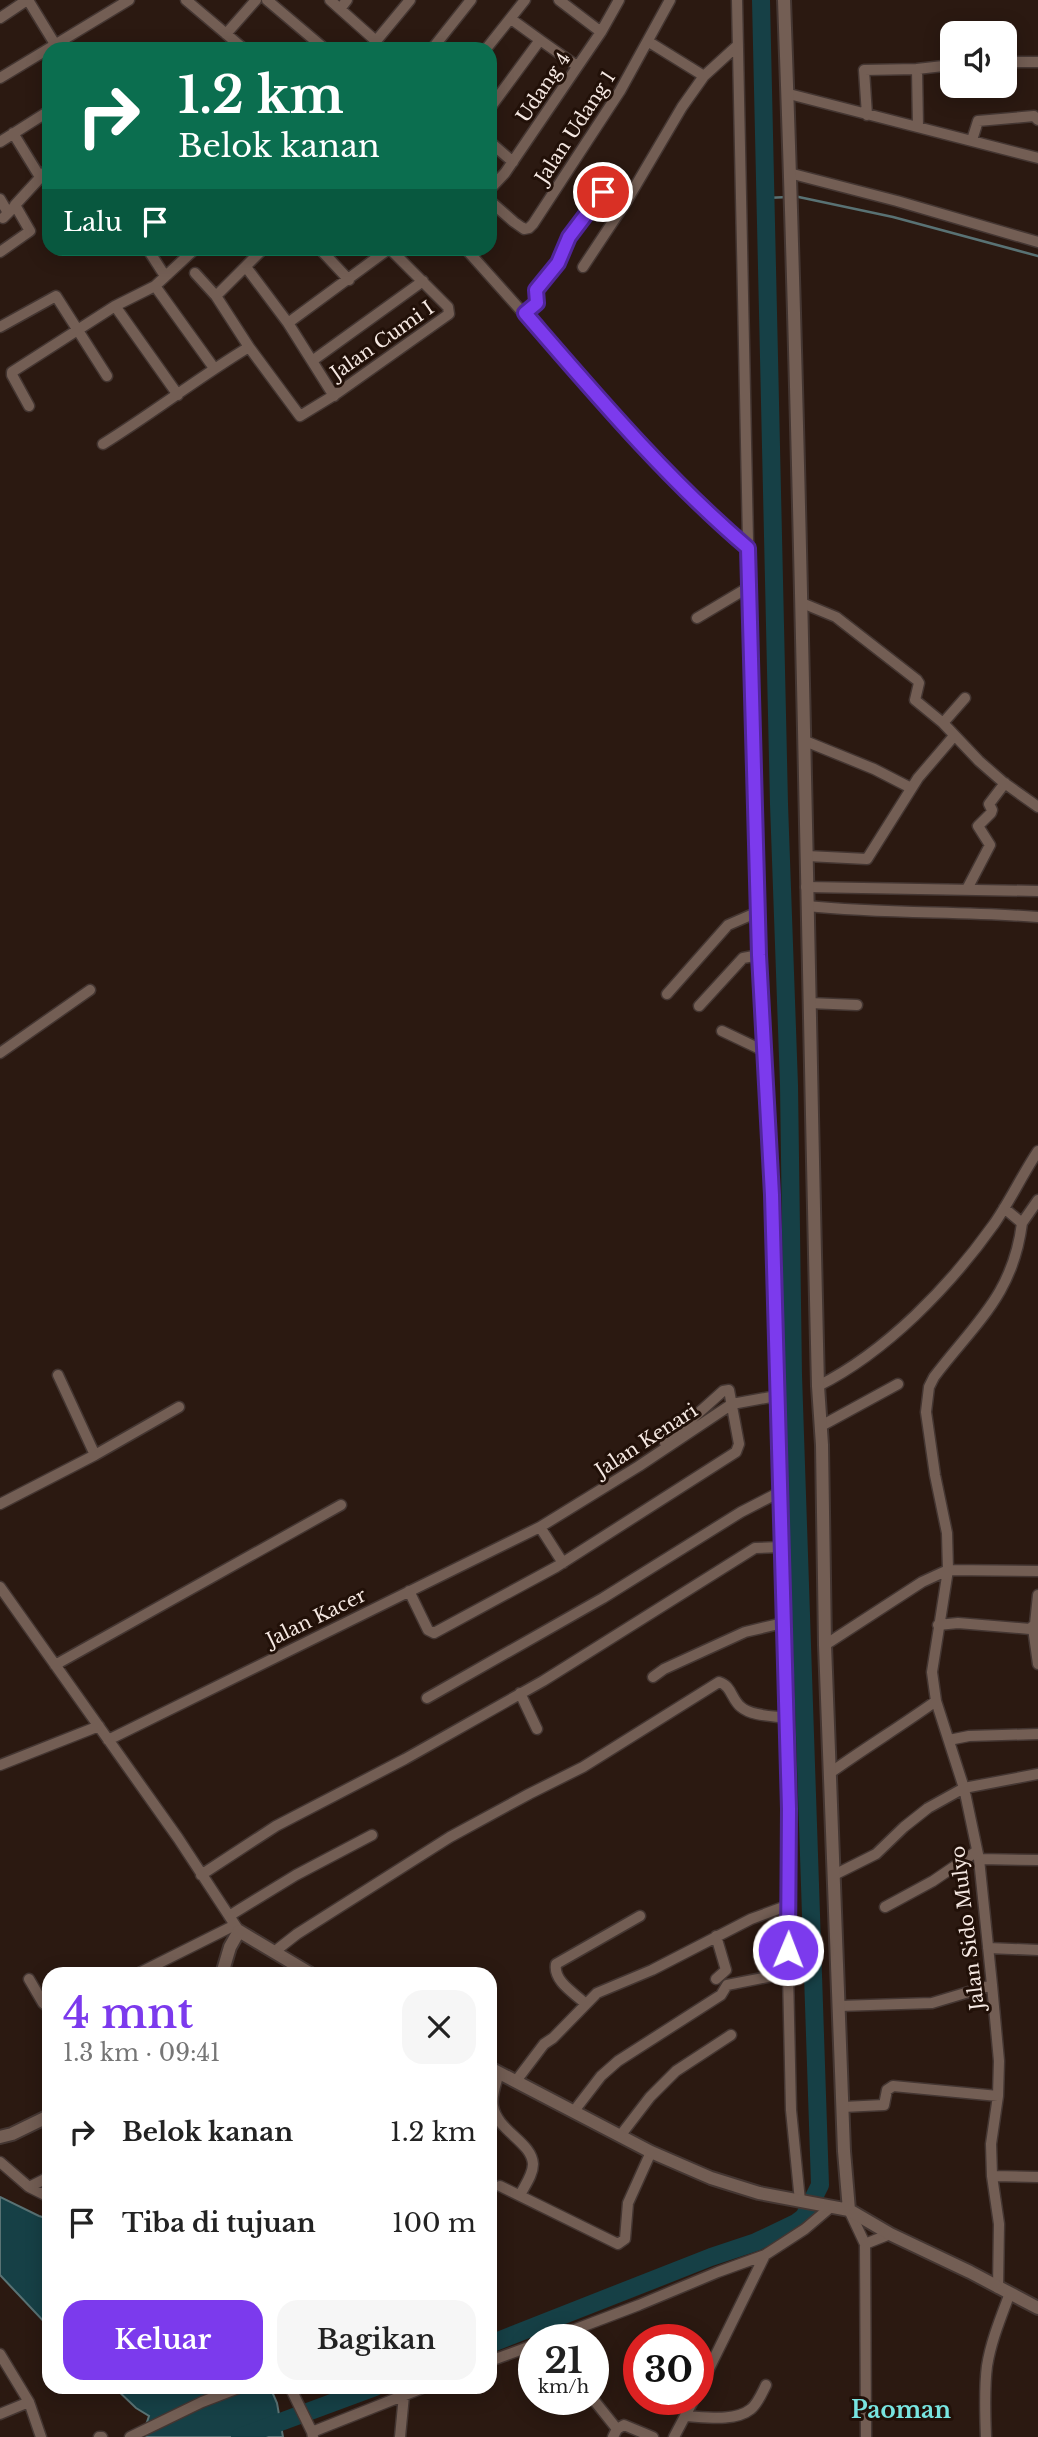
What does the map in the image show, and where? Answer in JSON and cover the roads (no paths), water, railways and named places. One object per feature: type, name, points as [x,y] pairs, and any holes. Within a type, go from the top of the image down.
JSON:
[{"type":"street","points":[[0,18],[28,0],[54,42]]},
{"type":"street","points":[[65,42],[129,0]]},
{"type":"street","points":[[186,0],[236,42]]},
{"type":"street","points":[[226,34],[256,0]]},
{"type":"street","points":[[267,0],[317,42]]},
{"type":"street","points":[[330,0],[343,4],[371,42]]},
{"type":"street","points":[[375,42],[410,0]]},
{"type":"street","points":[[438,42],[471,0]]},
{"type":"street","points":[[492,42],[525,0]]},
{"type":"street","points":[[559,0],[601,32]]},
{"type":"street","name":"Udang 4","points":[[497,181],[601,32],[619,0]]},
{"type":"street","name":"Jalan Udang 1","points":[[497,207],[519,226],[528,228],[533,224],[649,42],[670,0]]},
{"type":"street","points":[[737,0],[759,955],[772,1195],[786,1718],[791,2110],[807,2202]]},
{"type":"street","points":[[784,0],[789,94],[789,194],[802,603],[806,897],[825,1645],[849,2210],[865,2244],[866,2437]]},
{"type":"street","points":[[511,19],[577,66]]},
{"type":"street","points":[[497,98],[540,40]]},
{"type":"street","points":[[649,42],[704,76]]},
{"type":"street","points":[[583,267],[704,76],[738,45]]},
{"type":"street","points":[[0,78],[42,55]]},
{"type":"street","points":[[1017,62],[1038,62]]},
{"type":"street","points":[[867,115],[864,70],[940,66]]},
{"type":"street","points":[[917,69],[918,127]]},
{"type":"street","points":[[789,94],[1038,158]]},
{"type":"street","points":[[0,142],[42,115]]},
{"type":"street","points":[[972,140],[978,121],[1034,116],[1038,120]]},
{"type":"street","points":[[8,212],[40,177],[13,133]]},
{"type":"street","points":[[497,148],[513,162]]},
{"type":"street","points":[[789,173],[1038,242]]},
{"type":"street","points":[[525,313],[537,303],[536,290],[558,263],[569,237],[601,192],[626,202]]},
{"type":"street","points":[[0,199],[8,212],[30,231],[1,248]]},
{"type":"street","points":[[152,256],[165,276]]},
{"type":"street","points":[[29,407],[12,373],[116,306],[155,286],[187,256]]},
{"type":"street","points":[[216,296],[256,256]]},
{"type":"street","points":[[326,256],[349,280]]},
{"type":"street","points":[[288,323],[380,256]]},
{"type":"street","points":[[312,361],[423,281],[398,256]]},
{"type":"street","points":[[472,256],[636,439],[718,523],[748,548]]},
{"type":"street","points":[[246,267],[288,323],[334,396]]},
{"type":"street","points":[[103,444],[249,346],[216,296],[195,273]]},
{"type":"street","name":"Jalan Cumi I","points":[[249,346],[298,415],[302,415],[400,351],[450,312],[423,281]]},
{"type":"street","points":[[155,286],[214,368]]},
{"type":"street","points":[[0,327],[54,295],[60,299],[107,376]]},
{"type":"street","points":[[116,306],[178,395]]},
{"type":"street","points":[[697,618],[749,587]]},
{"type":"street","points":[[802,603],[836,617],[917,680],[919,682],[915,701],[943,723],[1005,783],[1038,807]]},
{"type":"street","points":[[943,723],[965,698]]},
{"type":"street","points":[[807,856],[867,859],[911,788],[954,736]]},
{"type":"street","points":[[805,741],[874,769],[911,788]]},
{"type":"street","points":[[967,889],[989,850],[989,841],[978,826],[991,813],[989,804],[1005,783]]},
{"type":"street","points":[[806,897],[967,889],[1038,891]]},
{"type":"street","points":[[806,897],[841,910],[1038,917]]},
{"type":"street","points":[[667,994],[728,926],[758,912]]},
{"type":"street","points":[[699,1006],[743,958],[759,955]]},
{"type":"street","points":[[0,1053],[90,990]]},
{"type":"street","points":[[809,1003],[857,1005]]},
{"type":"street","points":[[722,1031],[764,1051]]},
{"type":"street","points":[[818,1386],[867,1358],[904,1327],[994,1224],[1038,1151]]},
{"type":"street","points":[[1004,1208],[1022,1223],[1038,1200]]},
{"type":"street","name":"Jalan Sido Mulyo","points":[[986,2437],[988,2364],[1004,2290],[992,2176],[992,2125],[998,2096],[999,2061],[978,1855],[964,1787],[936,1701],[932,1672],[948,1570],[947,1533],[926,1412],[929,1387],[940,1368],[988,1312],[1000,1293],[1019,1247],[1022,1223]]},
{"type":"street","points":[[58,1375],[94,1455]]},
{"type":"street","points":[[821,1426],[898,1384]]},
{"type":"street","points":[[409,1591],[428,1630],[434,1633],[563,1563],[736,1452],[739,1444],[729,1390],[723,1391],[639,1466]]},
{"type":"street","name":"Jalan Kenari","points":[[540,1527],[733,1404],[776,1396]]},
{"type":"street","points":[[0,1503],[94,1455],[179,1407]]},
{"type":"street","points":[[427,1698],[603,1598],[741,1512],[780,1492]]},
{"type":"street","points":[[55,1665],[341,1505]]},
{"type":"street","points":[[540,1527],[563,1563]]},
{"type":"street","name":"Jalan Kacer","points":[[108,1740],[540,1527]]},
{"type":"street","points":[[201,1875],[276,1826],[405,1759],[520,1693],[755,1548],[781,1547]]},
{"type":"street","points":[[825,1645],[922,1582],[948,1570],[1038,1572]]},
{"type":"street","points":[[0,1587],[178,1838],[234,1924],[299,1967]]},
{"type":"street","points":[[1038,1595],[1032,1628],[1038,1664]]},
{"type":"street","points":[[653,1677],[664,1669],[745,1632],[783,1623]]},
{"type":"street","points":[[938,1625],[958,1623],[1032,1628]]},
{"type":"street","points":[[274,1952],[297,1934],[450,1838],[583,1767],[719,1682],[727,1685],[741,1707],[751,1712],[786,1718]]},
{"type":"street","points":[[520,1693],[537,1729]]},
{"type":"street","points":[[830,1773],[872,1743],[890,1735],[936,1701]]},
{"type":"street","points":[[0,1765],[99,1726]]},
{"type":"street","points":[[949,1740],[1038,1734]]},
{"type":"street","points":[[834,1875],[876,1854],[928,1808],[964,1787],[1038,1774]]},
{"type":"street","points":[[151,1967],[234,1924],[296,1875],[372,1835]]},
{"type":"street","points":[[885,1908],[978,1855],[1038,1860]]},
{"type":"street","points":[[516,2081],[544,2044],[597,1993],[652,1970],[751,1919],[789,1905]]},
{"type":"street","points":[[586,2004],[560,1980],[555,1971],[556,1964],[640,1916]]},
{"type":"street","points":[[224,1967],[234,1924]]},
{"type":"street","points":[[716,1936],[726,1969],[716,1979]]},
{"type":"street","points":[[988,1948],[1038,1950]]},
{"type":"street","points":[[574,2111],[601,2076],[618,2061],[721,1995],[731,1982],[788,1973]]},
{"type":"street","points":[[29,1979],[42,2002]]},
{"type":"street","points":[[839,2006],[933,2003],[992,1985]]},
{"type":"street","points":[[620,2136],[650,2097],[676,2071],[731,2035]]},
{"type":"street","points":[[497,2072],[651,2152],[736,2187],[849,2210],[890,2234],[1038,2308]]},
{"type":"street","points":[[843,2107],[881,2106],[886,2102],[889,2087],[893,2086],[998,2096]]},
{"type":"street","points":[[497,2118],[506,2131],[526,2148],[533,2162],[520,2195]]},
{"type":"street","points":[[6,2136],[42,2119]]},
{"type":"street","points":[[500,2186],[618,2244],[625,2239],[628,2203],[651,2152]]},
{"type":"street","points":[[0,2162],[29,2187],[42,2194]]},
{"type":"street","points":[[992,2176],[1038,2177]]},
{"type":"street","points":[[29,2187],[42,2180]]},
{"type":"street","points":[[590,2324],[765,2255],[805,2229],[832,2206]]},
{"type":"street","points":[[865,2244],[890,2234]]},
{"type":"street","points":[[714,2358],[765,2255]]},
{"type":"street","points":[[497,2358],[518,2351]]},
{"type":"street","points":[[0,2354],[29,2402],[41,2437]]},
{"type":"street","points":[[674,2437],[686,2416],[721,2417],[743,2414],[755,2404],[766,2385]]},
{"type":"street","points":[[130,2437],[223,2394]]},
{"type":"street","points":[[293,2394],[311,2431],[404,2395],[400,2437]]},
{"type":"street","points":[[0,2414],[29,2402]]},
{"type":"street","points":[[603,2415],[615,2433],[627,2426],[653,2437]]},
{"type":"water","points":[[0,2197],[42,2217],[42,2320],[0,2275]]},
{"type":"water","points":[[121,2394],[273,2394],[283,2437],[142,2437],[149,2416]]},
{"type":"waterway","points":[[497,2341],[756,2242],[796,2223],[804,2217],[820,2185],[793,1375],[789,1085],[779,804],[761,0]]},
{"type":"waterway","points":[[794,196],[893,217],[1038,256]]},
{"type":"waterway","points":[[766,198],[788,197]]},
{"type":"waterway","points":[[240,2437],[356,2394]]},
{"type":"district","name":"Paoman","points":[[901,2410]]}]
